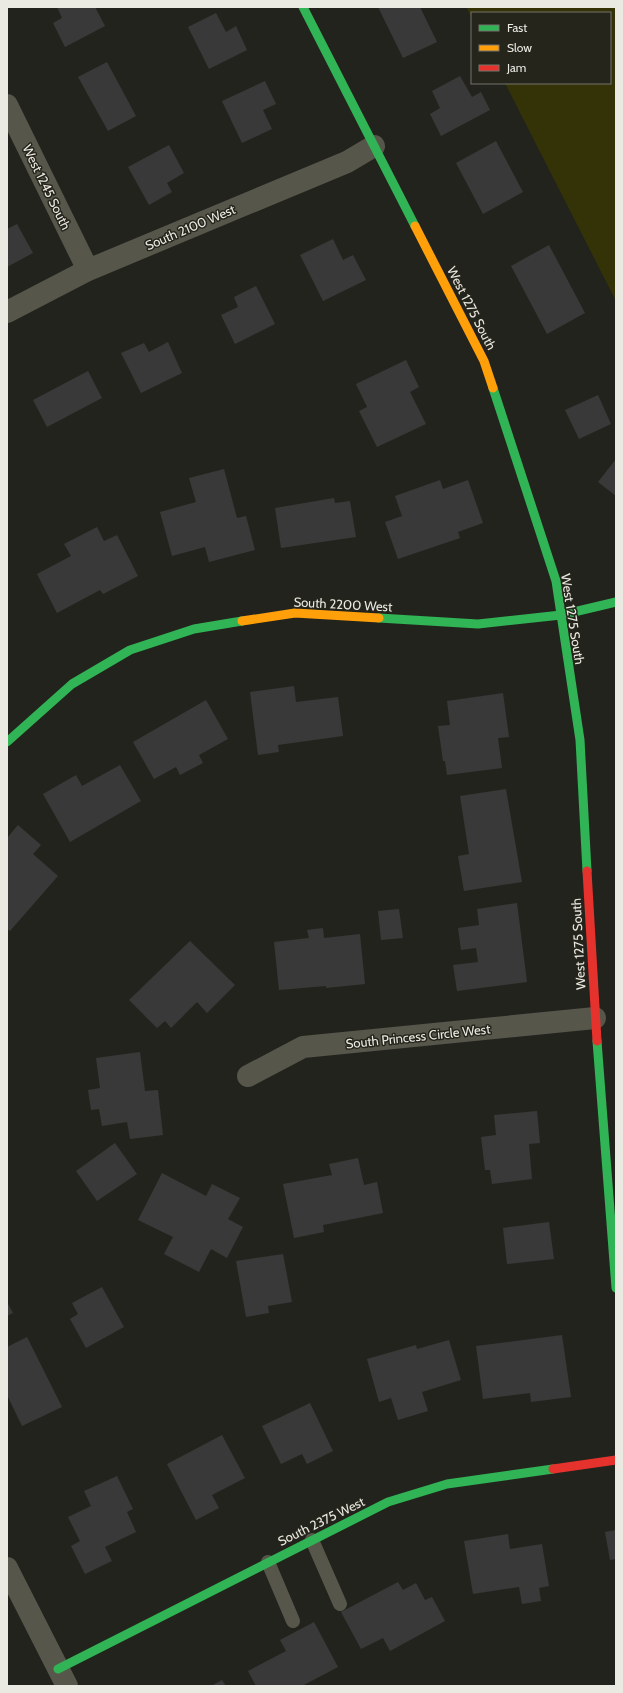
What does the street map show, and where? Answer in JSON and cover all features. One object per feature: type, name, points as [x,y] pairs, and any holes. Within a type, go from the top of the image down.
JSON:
[{"type":"street","name":"West 1275 South","points":[[304,7],[484,361],[556,581],[580,740],[595,1018],[616,1288]]},
{"type":"street","name":"West 1245 South","points":[[7,105],[88,270]]},
{"type":"street","name":"South 2100 West","points":[[7,312],[88,270],[347,162],[374,146]]},
{"type":"street","name":"South 2200 West","points":[[7,742],[72,684],[130,650],[194,629],[295,614],[478,624],[561,615],[616,602]]},
{"type":"street","name":"South Princess Circle West","points":[[248,1076],[303,1047],[595,1018]]},
{"type":"street","name":"South 2375 West","points":[[63,1678],[268,1562],[388,1502],[447,1484],[616,1460]]},
{"type":"street","points":[[7,1568],[63,1678]]},
{"type":"lane","points":[[312,1540],[340,1604]]},
{"type":"lane","points":[[268,1562],[293,1621]]},
{"type":"shaded area","points":[[466,7],[616,7],[616,301],[506,84],[611,84],[611,12],[471,12],[471,16]]},
{"type":"building","points":[[57,7],[95,7],[105,26],[65,47],[53,23],[62,18]]},
{"type":"building","points":[[378,7],[420,7],[437,42],[403,58]]},
{"type":"building","points":[[216,13],[226,32],[236,26],[247,50],[209,69],[188,27]]},
{"type":"building","points":[[107,62],[136,116],[108,131],[78,77]]},
{"type":"building","points":[[460,76],[472,97],[481,92],[490,110],[441,136],[430,114],[440,108],[432,91]]},
{"type":"building","points":[[265,81],[276,104],[263,110],[272,129],[242,143],[222,101]]},
{"type":"building","points":[[496,141],[523,192],[483,214],[456,163]]},
{"type":"building","points":[[169,145],[184,173],[167,183],[172,192],[149,205],[128,167]]},
{"type":"building","points":[[17,224],[33,253],[7,267],[7,229]]},
{"type":"building","points":[[333,239],[343,260],[353,255],[366,280],[323,301],[300,255]]},
{"type":"building","points":[[549,245],[585,313],[547,334],[511,266]]},
{"type":"building","points":[[256,286],[275,324],[235,344],[221,315],[238,307],[234,297]]},
{"type":"building","points":[[168,342],[182,373],[141,393],[121,353],[144,343],[149,352]]},
{"type":"building","points":[[406,360],[419,387],[410,392],[426,424],[377,447],[359,411],[367,407],[356,384]]},
{"type":"building","points":[[88,371],[102,398],[47,427],[33,400]]},
{"type":"building","points":[[598,395],[611,424],[579,439],[565,410]]},
{"type":"building","points":[[616,459],[616,496],[598,482]]},
{"type":"building","points":[[224,469],[237,518],[246,516],[255,550],[209,562],[205,547],[172,556],[160,512],[196,502],[189,478]]},
{"type":"building","points":[[440,480],[443,489],[468,480],[483,523],[458,532],[460,538],[398,559],[385,522],[402,516],[395,496]]},
{"type":"building","points":[[334,498],[335,503],[350,501],[356,537],[281,548],[275,508]]},
{"type":"building","points":[[97,527],[104,541],[117,535],[138,576],[103,594],[100,590],[57,613],[37,574],[71,556],[64,544]]},
{"type":"building","points":[[294,686],[296,702],[338,697],[343,736],[278,745],[279,752],[258,755],[250,692]]},
{"type":"building","points":[[503,693],[509,737],[498,738],[502,768],[447,775],[445,761],[443,761],[438,726],[450,725],[447,701]]},
{"type":"building","points":[[206,700],[228,739],[199,755],[203,763],[180,775],[176,767],[154,779],[133,742]]},
{"type":"building","points":[[120,765],[141,801],[70,842],[43,794],[76,775],[82,786]]},
{"type":"building","points":[[506,789],[522,882],[464,891],[458,856],[469,854],[460,796]]},
{"type":"building","points":[[18,825],[41,845],[33,854],[58,876],[10,931],[7,929],[7,838]]},
{"type":"building","points":[[517,903],[527,982],[457,991],[453,965],[478,962],[476,948],[461,950],[458,928],[479,925],[477,909]]},
{"type":"building","points":[[399,909],[403,938],[381,940],[378,911]]},
{"type":"building","points":[[323,928],[324,938],[360,934],[365,984],[326,988],[326,986],[279,990],[274,942],[309,938],[307,930]]},
{"type":"building","points":[[190,941],[235,985],[207,1013],[197,1002],[171,1028],[165,1021],[157,1028],[129,1000]]},
{"type":"building","points":[[140,1052],[145,1091],[158,1090],[163,1135],[130,1139],[127,1122],[102,1126],[99,1109],[91,1110],[88,1090],[100,1088],[96,1058]]},
{"type":"building","points":[[537,1111],[540,1143],[529,1144],[532,1179],[492,1184],[490,1170],[485,1170],[481,1137],[496,1135],[494,1115]]},
{"type":"building","points":[[115,1143],[137,1174],[97,1201],[76,1171]]},
{"type":"building","points":[[358,1158],[364,1185],[377,1182],[383,1213],[323,1225],[324,1232],[294,1238],[283,1184],[332,1175],[329,1164]]},
{"type":"building","points":[[162,1173],[206,1196],[212,1184],[240,1198],[228,1219],[243,1227],[227,1258],[211,1249],[199,1272],[164,1254],[173,1237],[138,1220]]},
{"type":"building","points":[[549,1222],[554,1259],[507,1264],[503,1228]]},
{"type":"building","points":[[283,1254],[292,1302],[268,1306],[269,1313],[246,1317],[236,1261]]},
{"type":"building","points":[[102,1287],[124,1327],[86,1348],[70,1319],[78,1314],[72,1303]]},
{"type":"building","points":[[7,1302],[13,1313],[7,1316]]},
{"type":"building","points":[[562,1335],[571,1397],[531,1402],[530,1393],[483,1399],[476,1346]]},
{"type":"building","points":[[27,1337],[62,1407],[22,1426],[7,1395],[7,1347]]},
{"type":"building","points":[[449,1340],[461,1380],[422,1392],[428,1411],[398,1420],[391,1398],[379,1402],[367,1359],[416,1345],[417,1349]]},
{"type":"building","points":[[310,1403],[333,1451],[307,1464],[302,1454],[281,1464],[262,1426]]},
{"type":"building","points":[[222,1435],[245,1478],[212,1495],[219,1508],[196,1520],[167,1464]]},
{"type":"building","points":[[117,1476],[133,1509],[127,1512],[136,1532],[105,1547],[112,1561],[85,1574],[71,1546],[80,1541],[68,1517],[91,1506],[84,1491]]},
{"type":"building","points":[[616,1530],[616,1559],[610,1560],[605,1532]]},
{"type":"building","points":[[508,1534],[510,1549],[542,1544],[549,1586],[539,1588],[541,1601],[522,1604],[519,1587],[473,1594],[464,1541]]},
{"type":"building","points":[[398,1582],[403,1590],[416,1583],[425,1600],[432,1597],[445,1621],[390,1651],[383,1638],[361,1649],[341,1612]]},
{"type":"building","points":[[314,1622],[338,1667],[302,1686],[256,1686],[248,1671],[286,1651],[280,1640]]},
{"type":"building","points":[[222,1680],[226,1686],[211,1686]]},
{"type":"traffic: fast","points":[[303,7],[415,226]]},
{"type":"traffic: fast","points":[[493,388],[556,581],[580,740],[587,871]]},
{"type":"traffic: fast","points":[[379,618],[478,624],[561,615],[616,602]]},
{"type":"traffic: fast","points":[[7,742],[72,684],[130,650],[194,629],[242,621]]},
{"type":"traffic: fast","points":[[597,1041],[616,1288]]},
{"type":"traffic: fast","points":[[58,1669],[388,1502],[447,1484],[553,1469]]},
{"type":"traffic: slow","points":[[415,226],[484,361],[493,388]]},
{"type":"traffic: slow","points":[[242,621],[295,613],[379,618]]},
{"type":"traffic: jam","points":[[587,871],[597,1041]]},
{"type":"traffic: jam","points":[[553,1469],[616,1460]]}]
